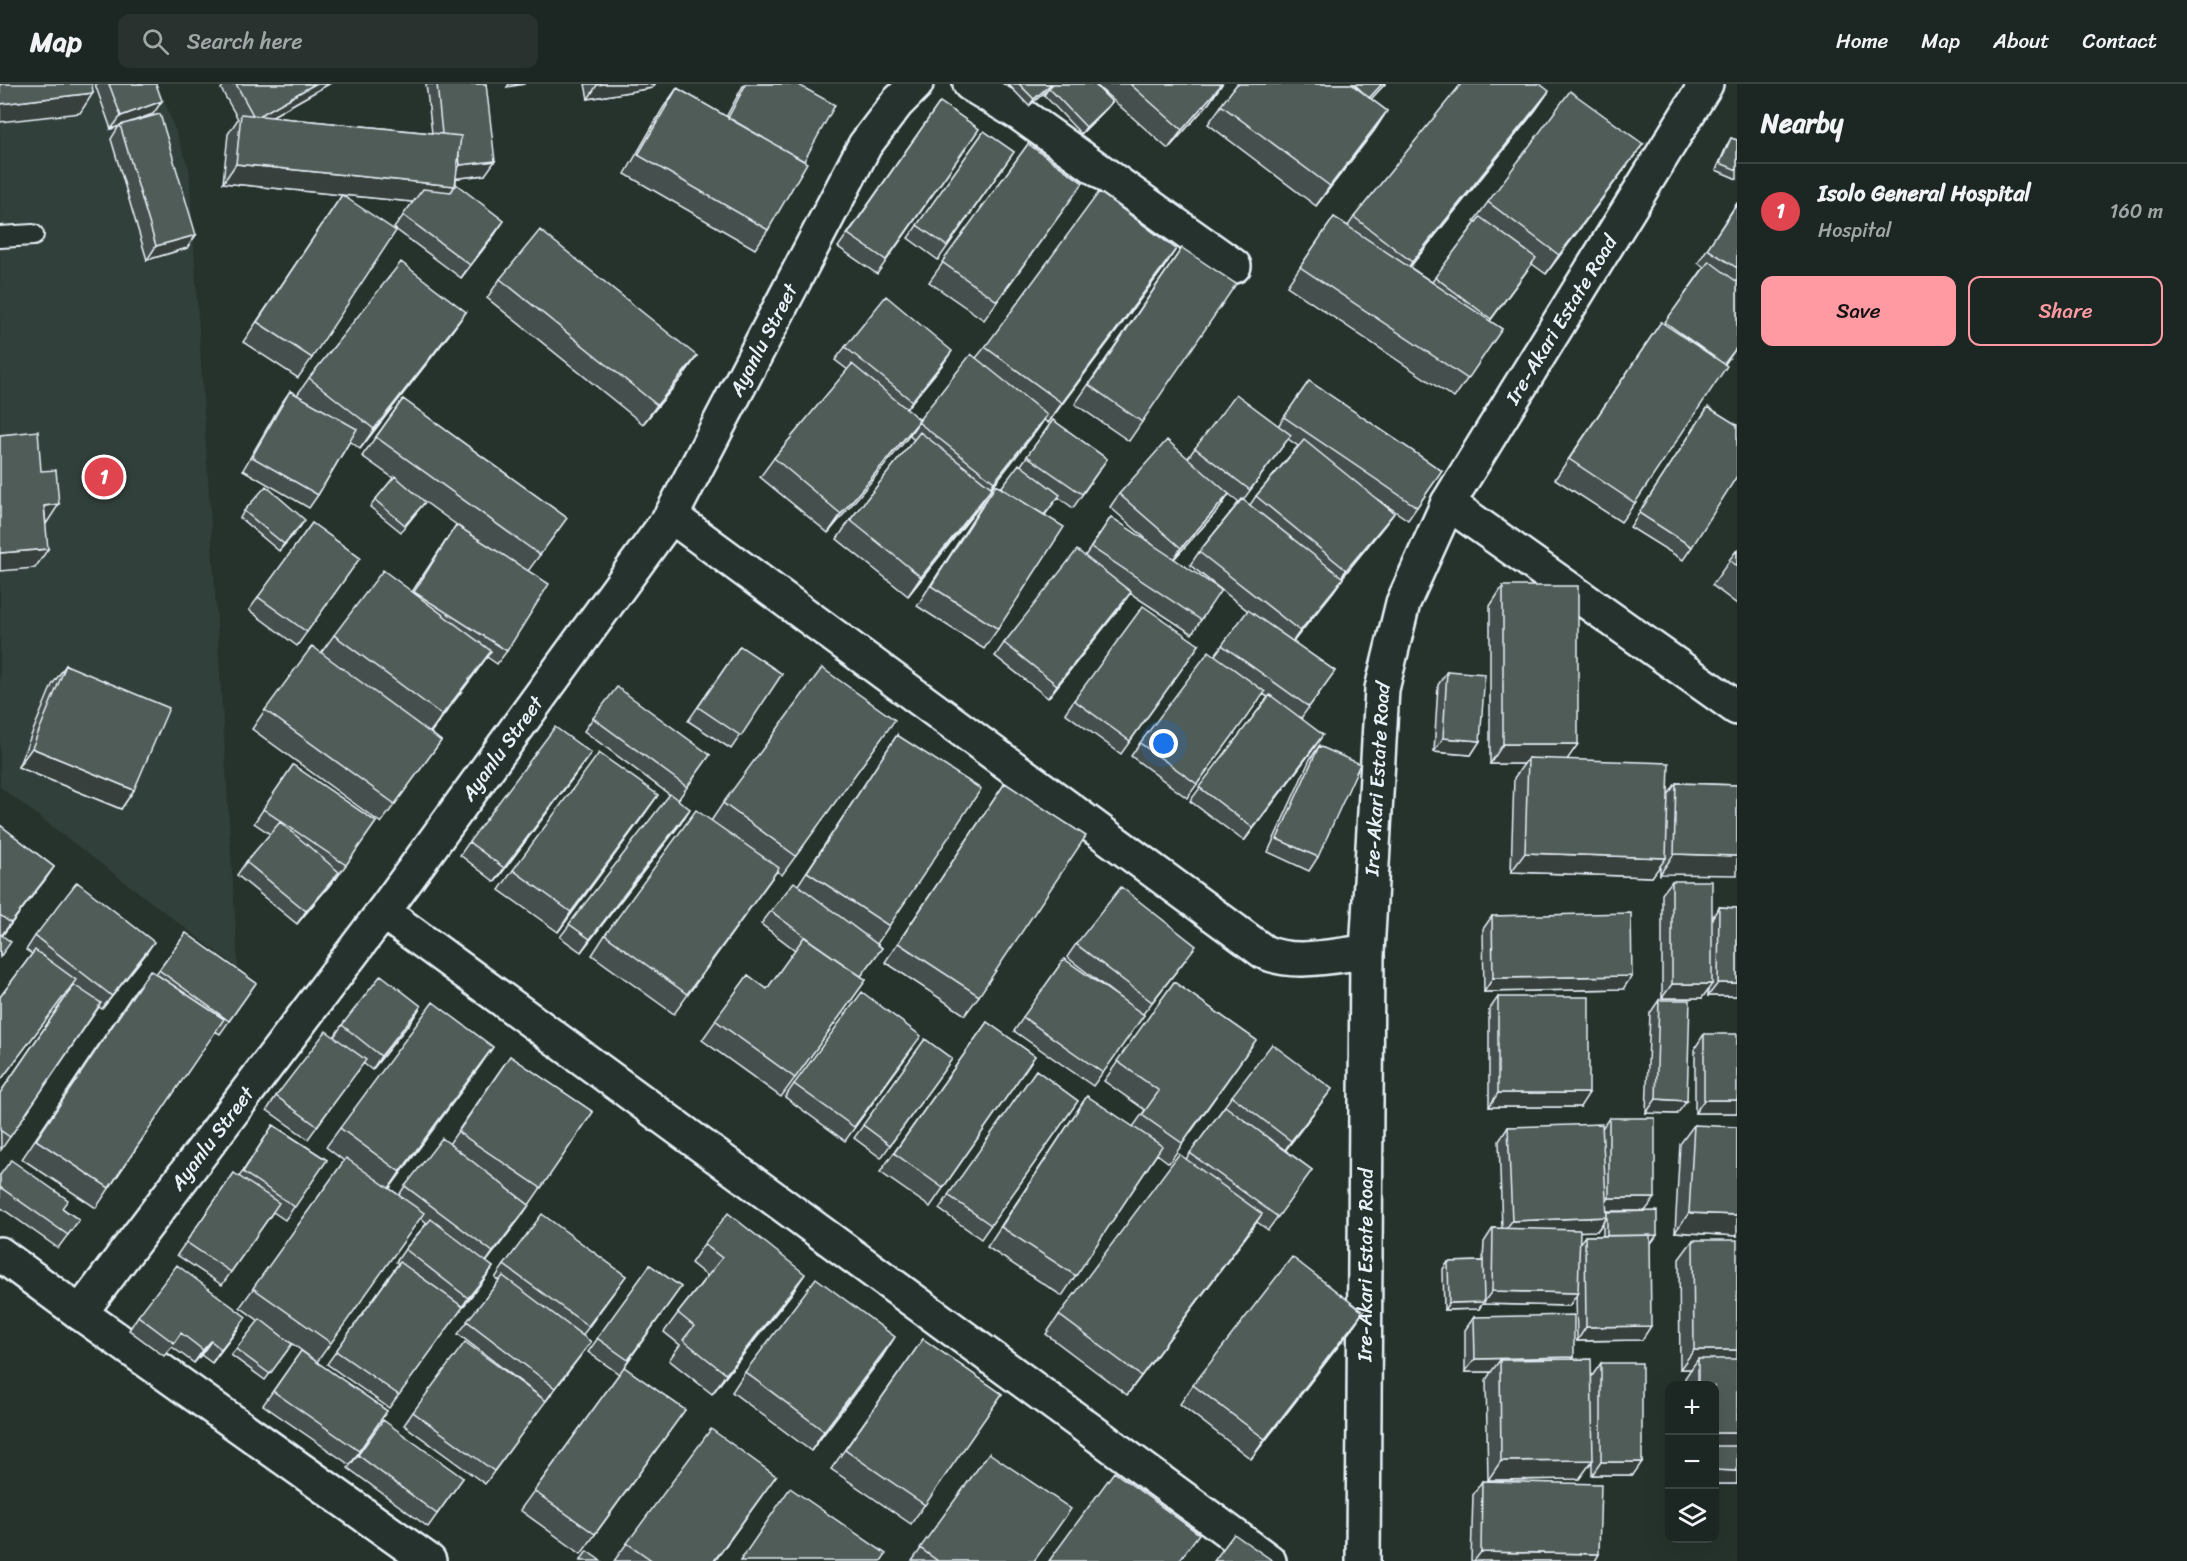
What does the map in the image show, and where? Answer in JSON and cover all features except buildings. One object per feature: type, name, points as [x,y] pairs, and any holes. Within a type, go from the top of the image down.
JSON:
[{"type":"street","name":"Ayanlu Street","points":[[80,1313],[383,912],[671,516],[865,145],[897,103],[916,84]]},
{"type":"street","points":[[970,84],[1020,114],[1234,266]]},
{"type":"street","name":"Ire-Akari Estate Road","points":[[1363,1561],[1367,952],[1382,689],[1403,603],[1448,503],[1707,84]]},
{"type":"street","points":[[1448,503],[1737,708]]},
{"type":"street","points":[[671,516],[1264,952],[1276,958],[1292,959],[1367,952]]},
{"type":"street","points":[[383,912],[1269,1561]]},
{"type":"street","points":[[0,1254],[429,1561]]},
{"type":"lane","points":[[0,237],[33,235]]},
{"type":"shaded area","points":[[0,84],[158,84],[189,168],[238,968],[0,787]]},
{"type":"place","name":"Isolo General Hospital","points":[[104,477]]}]
